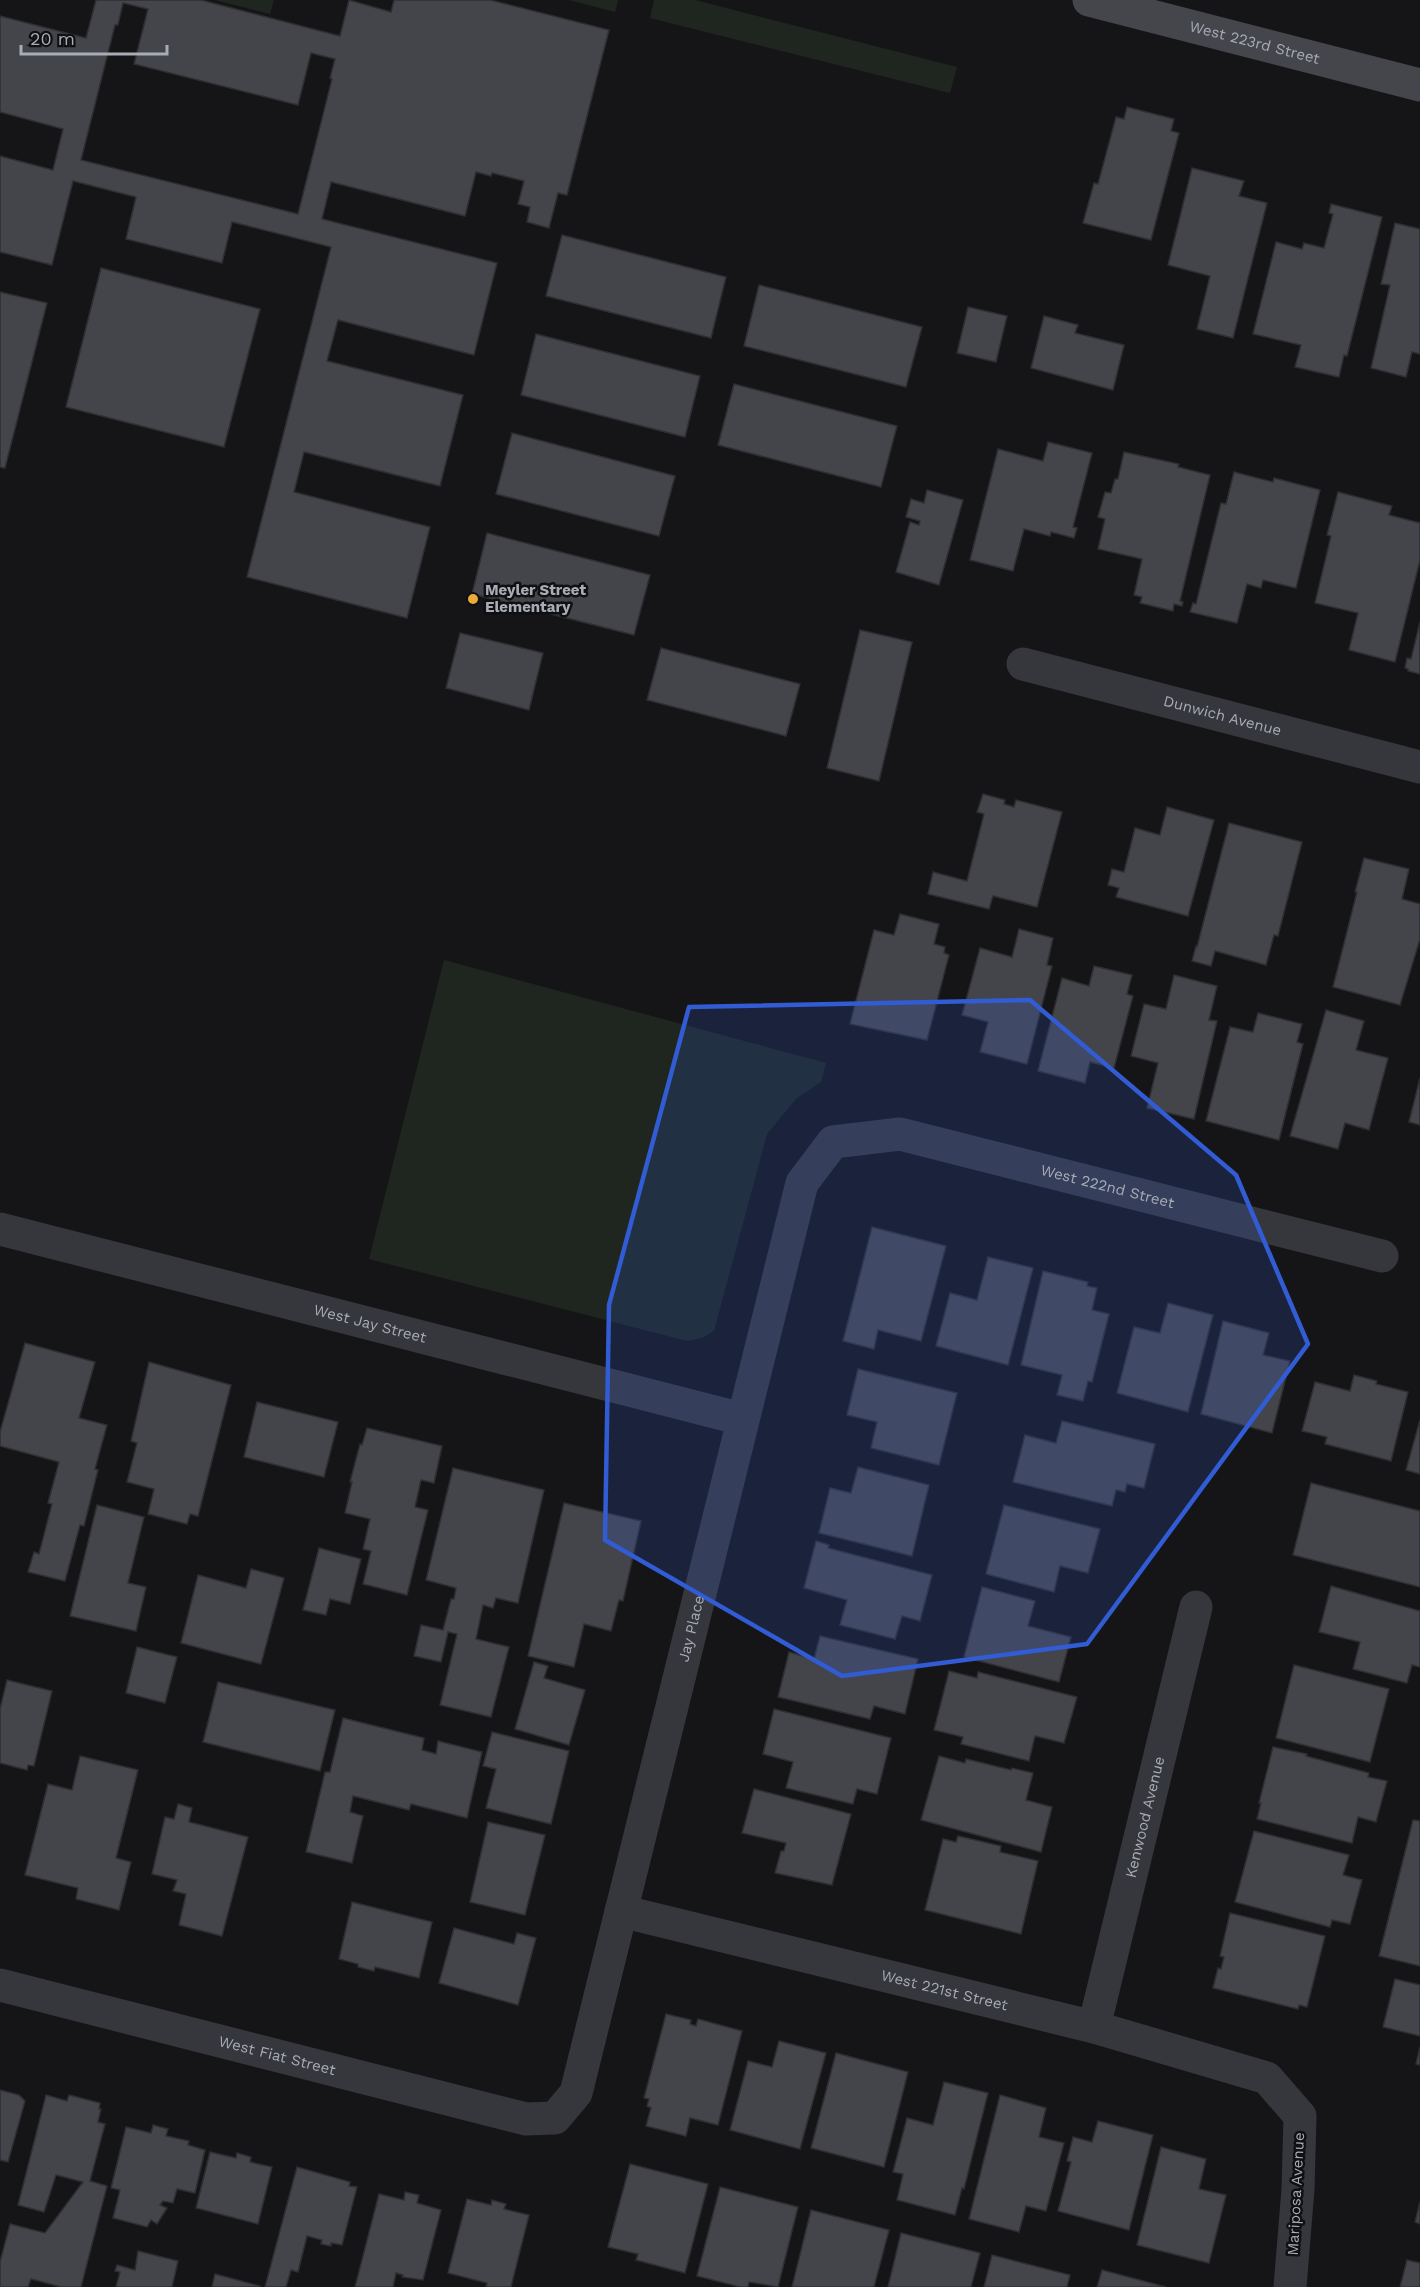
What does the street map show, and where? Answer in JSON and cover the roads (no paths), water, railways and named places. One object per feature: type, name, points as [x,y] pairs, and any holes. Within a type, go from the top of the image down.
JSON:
[{"type":"main road","name":"West 223rd Street","points":[[1089,0],[1420,85]]},
{"type":"street","name":"Dunwich Avenue","points":[[1023,664],[1420,767]]},
{"type":"street","name":"West 222nd Street","points":[[833,1142],[900,1134],[1382,1256]]},
{"type":"street","name":"Jay Place","points":[[555,2118],[576,2093],[802,1183],[833,1142]]},
{"type":"street","name":"West Jay Street","points":[[0,1229],[742,1419]]},
{"type":"street","name":"Kenwood Avenue","points":[[1094,2027],[1196,1607]]},
{"type":"street","name":"West 221st Street","points":[[621,1911],[1094,2027],[1267,2078]]},
{"type":"street","name":"West Fiat Street","points":[[0,1985],[526,2119],[555,2118]]},
{"type":"street","name":"Mariposa Avenue","points":[[1267,2078],[1300,2116],[1298,2189],[1290,2287]]},
{"type":"place","name":"Meyler Street Elementary","points":[[473,599]]}]
